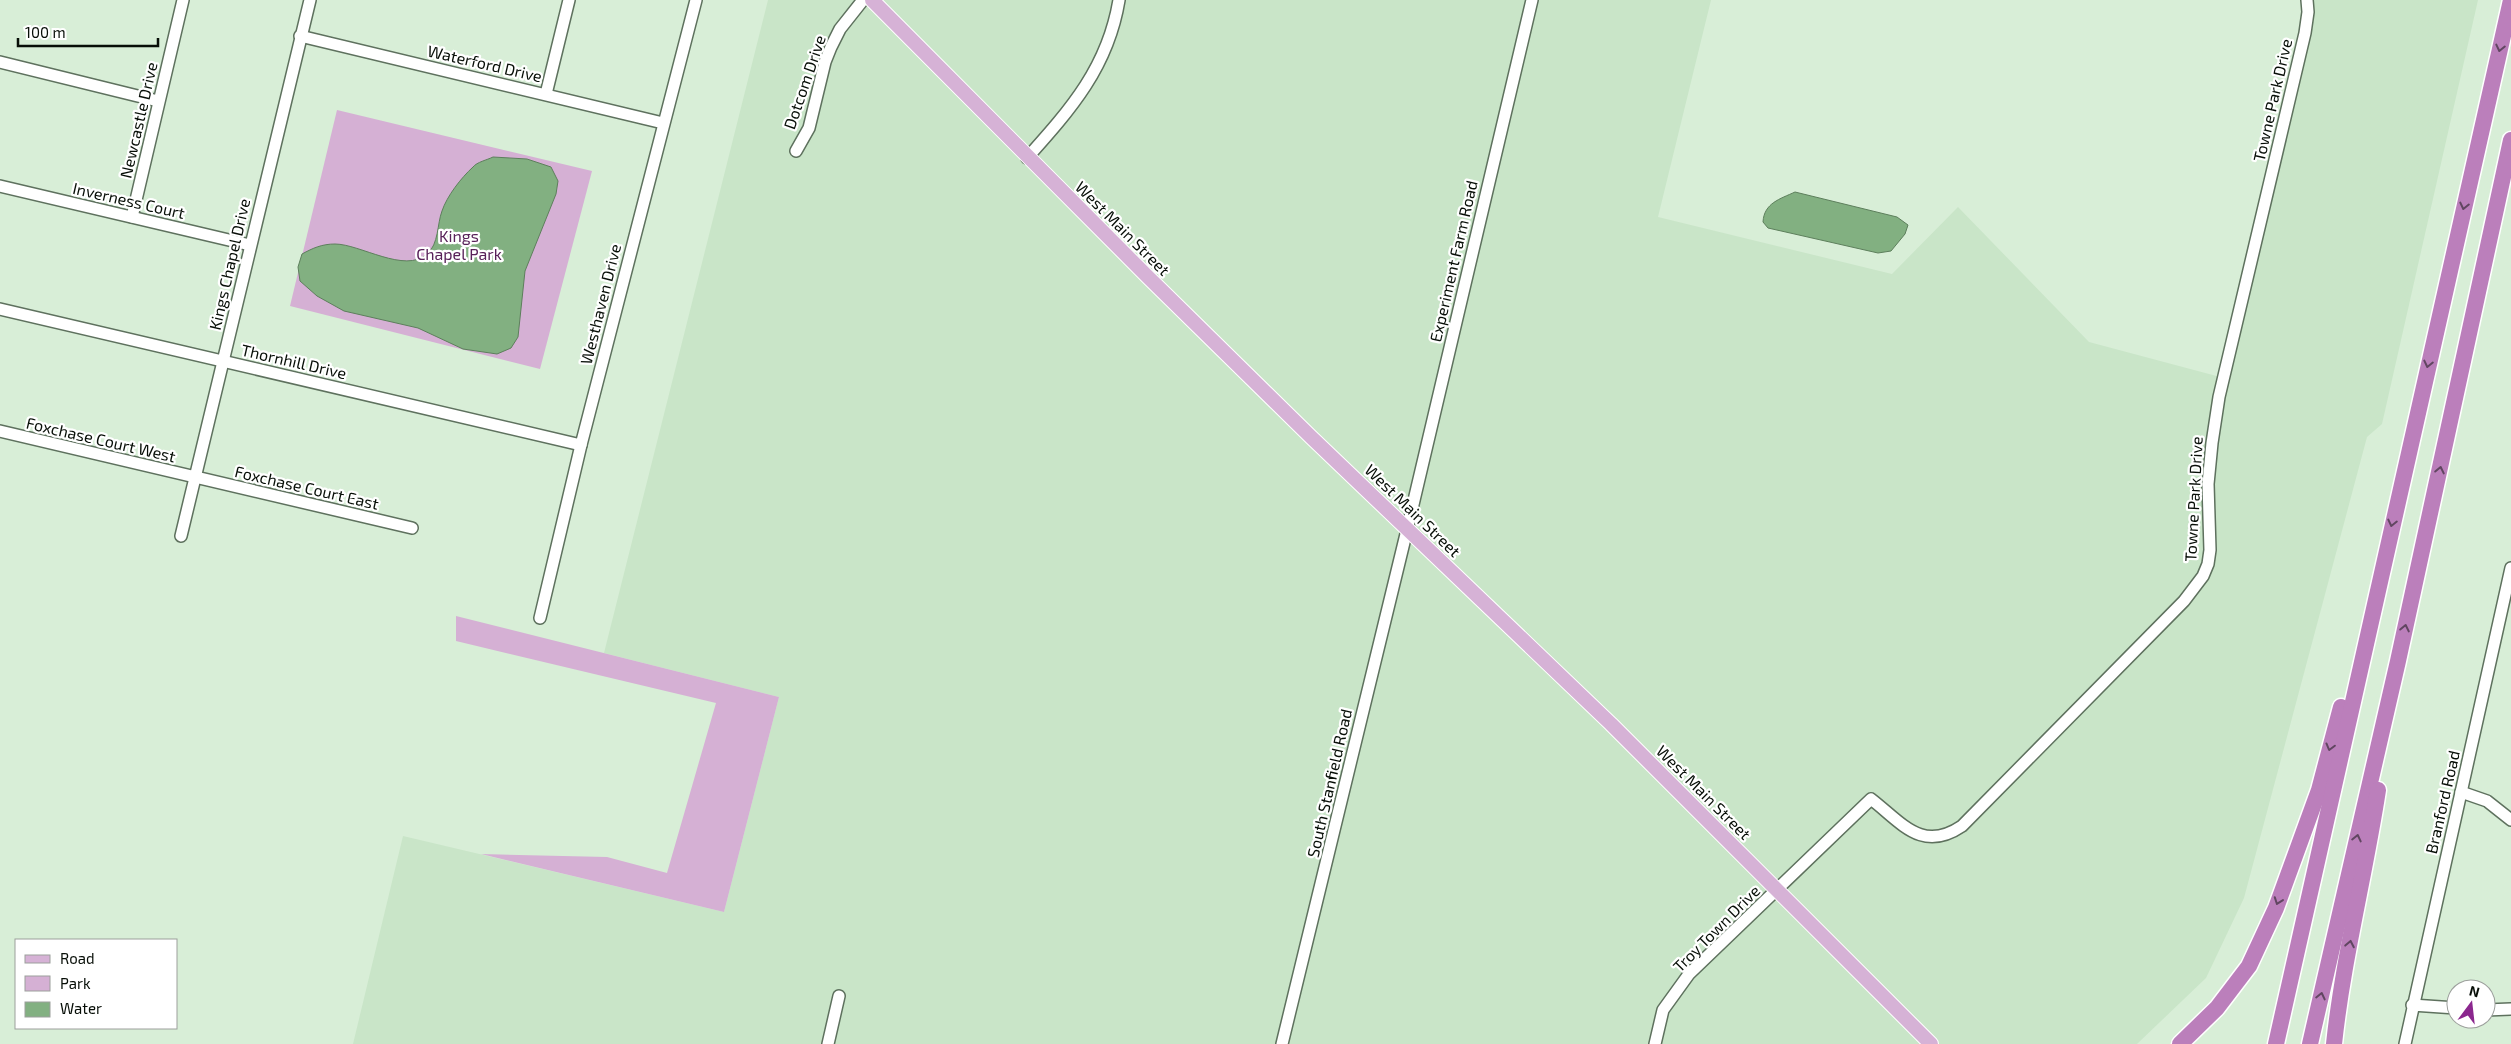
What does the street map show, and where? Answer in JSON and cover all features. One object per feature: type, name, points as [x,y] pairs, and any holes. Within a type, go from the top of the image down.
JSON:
[{"type":"highway","points":[[2276,1044],[2511,0]]},
{"type":"highway","points":[[2310,1044],[2398,661],[2511,140]]},
{"type":"highway","points":[[2180,1044],[2217,1008],[2249,966],[2276,908],[2319,790],[2354,659],[2383,566]]},
{"type":"highway","points":[[2334,1044],[2338,1006],[2370,847],[2398,661]]},
{"type":"main road","name":"West Main Street","points":[[872,0],[1028,158],[1407,530],[1611,724],[1931,1044]]},
{"type":"street","name":"Newcastle Drive","points":[[132,217],[182,0]]},
{"type":"street","name":"Kings Chapel Drive","points":[[182,536],[310,0]]},
{"type":"street","points":[[546,94],[568,0]]},
{"type":"street","name":"Westhaven Drive","points":[[540,618],[581,445],[696,0]]},
{"type":"street","name":"Dotcom Drive","points":[[796,151],[809,128],[825,62],[831,47],[840,29],[863,0]]},
{"type":"street","points":[[1028,158],[1071,108],[1091,78],[1106,50],[1119,0]]},
{"type":"street","name":"Experiment Farm Road","points":[[1407,530],[1532,0]]},
{"type":"street","name":"Towne Park Drive","points":[[1778,890],[1871,799],[1915,834],[1928,838],[1949,835],[1962,826],[2184,601],[2203,576],[2210,550],[2208,484],[2219,398],[2305,33],[2308,12],[2307,0]]},
{"type":"street","name":"Waterford Drive","points":[[300,36],[663,123]]},
{"type":"street","points":[[0,62],[158,101]]},
{"type":"street","name":"Inverness Court","points":[[0,186],[250,245]]},
{"type":"street","name":"Thornhill Drive","points":[[0,309],[581,445]]},
{"type":"street","name":"Foxchase Court West","points":[[0,431],[195,478]]},
{"type":"street","name":"Foxchase Court East","points":[[195,478],[412,528]]},
{"type":"street","name":"South Stanfield Road","points":[[1282,1044],[1407,530]]},
{"type":"street","name":"Branford Road","points":[[2405,1044],[2412,1004],[2511,568]]},
{"type":"street","points":[[2461,792],[2487,802],[2511,820]]},
{"type":"street","name":"Troy Town Drive","points":[[1655,1044],[1663,1010],[1689,974],[1778,890]]},
{"type":"street","points":[[828,1044],[839,996]]},
{"type":"street","points":[[2412,1004],[2446,1007]]},
{"type":"street","points":[[2496,1010],[2511,1009]]},
{"type":"shaded area","points":[[768,0],[1711,0],[1658,217],[1892,274],[1958,207],[2089,342],[2224,378],[2307,0],[2478,0],[2382,424],[2367,437],[2244,898],[2206,978],[2137,1044],[353,1044],[403,836],[724,912],[779,697],[604,653]]},
{"type":"green space","name":"Kings Chapel Park","points":[[337,110],[592,171],[540,369],[290,306]]},
{"type":"green space","points":[[456,616],[779,697],[724,912],[481,854],[607,857],[667,873],[716,703],[456,641]]},
{"type":"water","points":[[493,157],[527,159],[551,167],[558,181],[556,194],[525,271],[518,337],[511,348],[497,354],[463,349],[418,328],[344,311],[317,296],[300,281],[298,267],[302,254],[322,246],[345,245],[395,260],[407,261],[418,259],[427,254],[434,245],[440,216],[451,193],[475,165]]},
{"type":"water","points":[[1795,192],[1897,217],[1908,225],[1905,234],[1891,251],[1878,253],[1768,228],[1763,222],[1766,210],[1774,202]]}]
